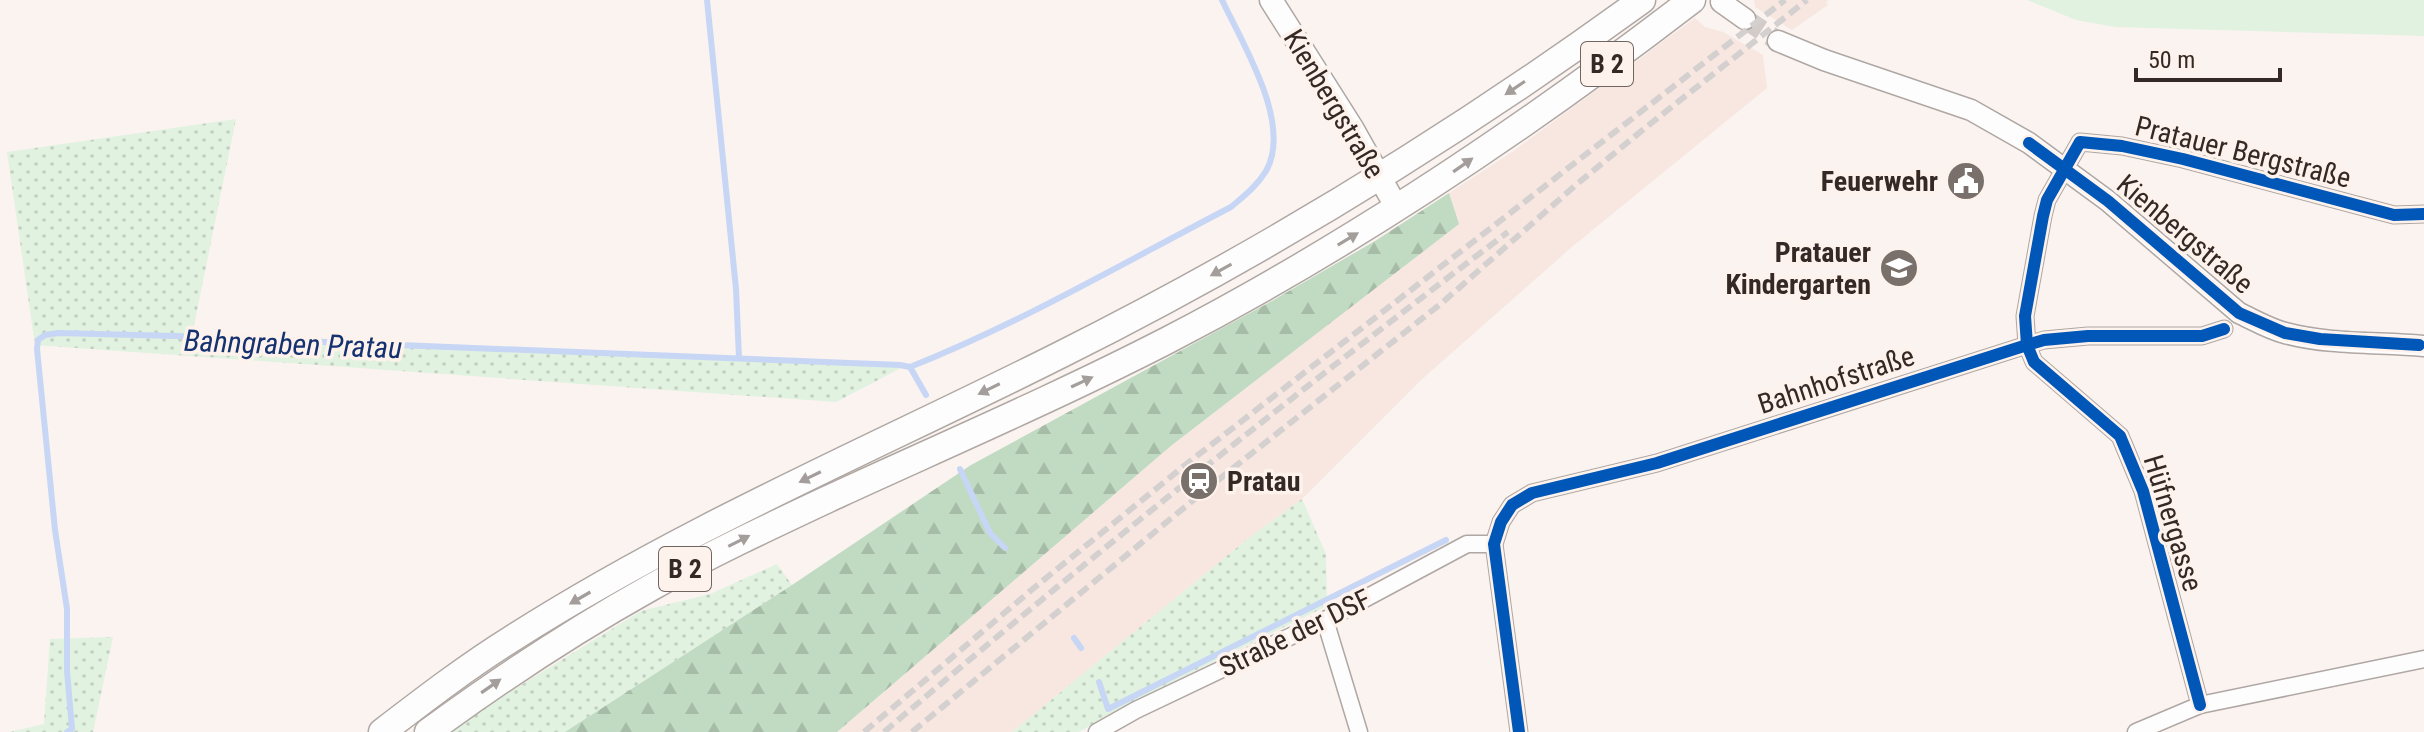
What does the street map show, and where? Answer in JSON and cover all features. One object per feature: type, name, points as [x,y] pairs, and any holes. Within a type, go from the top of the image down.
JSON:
[{"type":"main road","name":"Kienbergstraße","points":[[1271,0],[1352,128],[1397,208]]},
{"type":"main road","name":"B 2","points":[[382,732],[511,639],[642,562],[1161,303],[1299,226],[1492,104],[1642,0]]},
{"type":"main road","name":"B 2","points":[[428,732],[517,668],[652,587],[753,534],[1170,339],[1297,269],[1397,208],[1539,113],[1688,3]]},
{"type":"street","points":[[1721,2],[1745,19]]},
{"type":"street","name":"Kienbergstraße","points":[[1778,41],[1971,110],[2029,143],[2106,199],[2239,313],[2285,333],[2320,339],[2424,346]]},
{"type":"street","name":"Pratauer Bergstraße","points":[[2064,168],[2080,142],[2098,143],[2183,159],[2394,215],[2424,214]]},
{"type":"street","points":[[2027,345],[2025,316],[2043,216],[2047,200],[2064,168]]},
{"type":"street","name":"Bahnhofstraße","points":[[1494,544],[1501,522],[1512,505],[1532,493],[1657,463],[2027,345],[2044,340],[2088,336],[2202,336],[2224,329]]},
{"type":"street","name":"Hüfnergasse","points":[[2027,345],[2034,362],[2120,436],[2133,462],[2200,705]]},
{"type":"street","name":"Straße der DSF","points":[[1097,732],[1136,710],[1325,620],[1467,544],[1494,544]]},
{"type":"street","points":[[1494,544],[1519,732]]},
{"type":"street","points":[[1325,620],[1359,732]]},
{"type":"street","points":[[2136,732],[2200,705],[2424,659]]},
{"type":"shaded area","points":[[1754,0],[1829,0],[1826,2],[1828,5],[1792,30],[1755,7]]},
{"type":"shaded area","points":[[1695,18],[1705,27],[1723,32],[1763,55],[1767,88],[1573,246],[1421,380],[1302,499],[1250,537],[1012,732],[837,732],[1172,445],[1458,224],[1449,193],[1512,152]]},
{"type":"green space","points":[[2027,0],[2424,0],[2424,36],[2115,27],[2076,20]]},
{"type":"green space","points":[[236,119],[192,335],[903,367],[836,402],[35,345],[7,152]]},
{"type":"green space","points":[[1449,193],[1459,224],[1172,445],[837,732],[565,732],[971,465],[1270,302],[1375,241]]},
{"type":"green space","points":[[1302,499],[1326,554],[1327,606],[1134,701],[1079,732],[1012,732],[1250,537]]},
{"type":"green space","points":[[777,564],[792,585],[565,732],[449,732],[641,611],[710,594]]},
{"type":"green space","points":[[113,637],[93,732],[10,732],[44,724],[50,639]]},
{"type":"waterway","points":[[707,0],[736,289],[739,358]]},
{"type":"waterway","points":[[910,367],[1032,312],[1231,207],[1259,181],[1273,152],[1269,108],[1252,61],[1222,0]]},
{"type":"waterway","name":"Bahngraben Pratau","points":[[67,732],[72,729],[67,671],[67,609],[55,530],[37,349],[38,340],[45,335],[176,336],[900,365],[910,367],[926,395]]},
{"type":"waterway","name":"Bahngraben Pratau","points":[[960,469],[990,533],[1005,548]]},
{"type":"waterway","points":[[1099,682],[1108,709],[1446,540]]},
{"type":"waterway","name":"Bahngraben Pratau","points":[[1074,638],[1081,648]]},
{"type":"tunnel","points":[[1745,19],[1778,41]]},
{"type":"railway","points":[[864,732],[1189,462],[1785,0]]},
{"type":"railway","points":[[912,732],[1208,488],[1443,302],[1645,128],[1807,0]]},
{"type":"railway","points":[[884,732],[1192,478],[1508,232]]},
{"type":"cycle path","points":[[2200,705],[2143,491],[2120,436],[2034,362],[2027,345],[2025,316],[2047,200],[2080,142],[2122,146],[2183,159],[2394,215],[2424,214]]},
{"type":"cycle path","points":[[2029,143],[2108,201],[2239,313],[2285,333],[2320,339],[2419,345]]},
{"type":"cycle path","points":[[1519,732],[1494,544],[1501,522],[1512,505],[1532,493],[1657,463],[2044,340],[2088,336],[2202,336],[2224,329]]},
{"type":"place","name":"Feuerwehr","points":[[1966,181]]},
{"type":"place","name":"Pratauer Kindergarten","points":[[1899,268]]},
{"type":"place","name":"Pratau","points":[[1199,481]]}]
